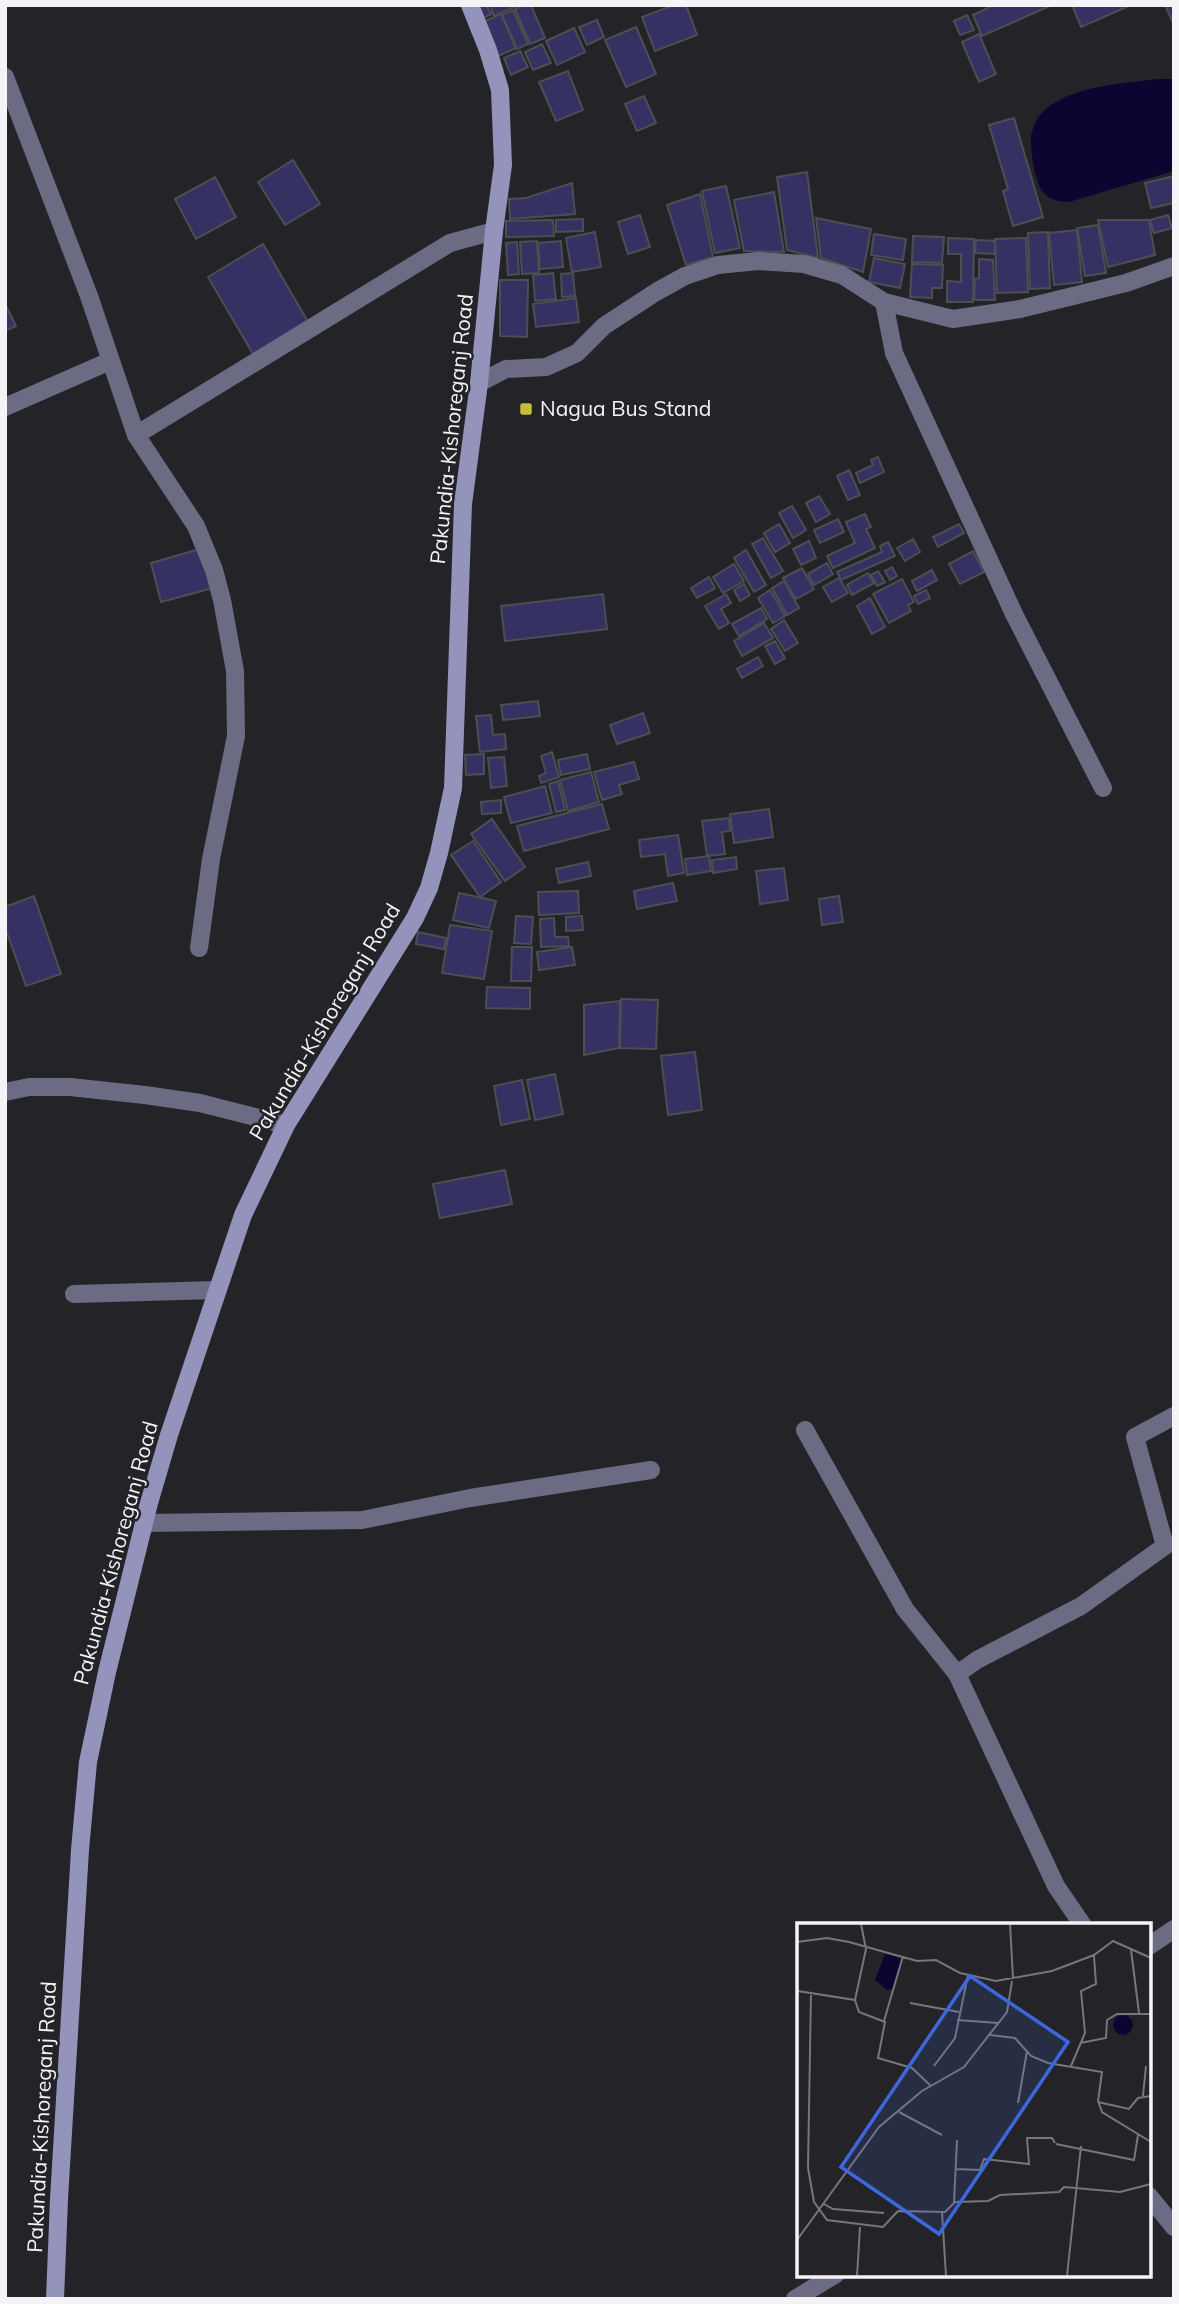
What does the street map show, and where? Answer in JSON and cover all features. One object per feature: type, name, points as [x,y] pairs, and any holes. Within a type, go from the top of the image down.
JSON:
[{"type":"main road","name":"Pakundia-Kishoreganj Road","points":[[55,2299],[78,1878],[88,1762],[144,1523],[169,1435],[243,1215],[286,1125],[415,918],[429,888],[453,788],[463,504],[503,165],[500,90],[470,5]]},
{"type":"street","points":[[5,77],[89,296],[136,435],[196,526],[214,570],[222,600],[235,671],[236,736],[211,859],[200,948]]},
{"type":"street","points":[[136,435],[450,243],[494,231]]},
{"type":"street","points":[[479,383],[506,369],[546,366],[577,353],[604,326],[656,292],[685,276],[718,265],[758,261],[804,264],[842,275],[884,302],[953,319],[1020,309],[1126,283],[1174,266]]},
{"type":"street","points":[[884,302],[894,353],[1014,614],[1103,788]]},
{"type":"street","points":[[5,407],[110,361]]},
{"type":"street","points":[[5,1092],[29,1087],[70,1087],[145,1095],[200,1103],[286,1125]]},
{"type":"street","points":[[74,1294],[217,1290]]},
{"type":"street","points":[[957,1674],[977,1660],[1080,1606],[1165,1546],[1135,1437],[1174,1416]]},
{"type":"street","points":[[806,1430],[905,1609],[957,1674],[1056,1886],[1081,1923]]},
{"type":"street","points":[[144,1523],[362,1520],[470,1498],[651,1470]]},
{"type":"street","points":[[1151,1945],[1174,1929]]},
{"type":"street","points":[[1151,2198],[1174,2227]]},
{"type":"street","points":[[795,2299],[833,2276]]},
{"type":"shaded area","points":[[1174,79],[1174,171],[1069,202],[1047,196],[1036,175],[1031,142],[1034,127],[1044,111],[1063,98],[1088,89]]},
{"type":"building","points":[[474,5],[486,5],[491,14],[482,19]]},
{"type":"building","points":[[490,5],[515,5],[516,6],[494,16]]},
{"type":"building","points":[[531,5],[545,38],[530,44],[515,9]]},
{"type":"building","points":[[674,5],[686,5],[697,35],[655,51],[642,17]]},
{"type":"building","points":[[994,5],[1052,5],[982,36],[973,15]]},
{"type":"building","points":[[1072,5],[1131,5],[1081,27]]},
{"type":"building","points":[[1165,5],[1174,5],[1174,25]]},
{"type":"building","points":[[513,10],[528,44],[517,49],[502,15]]},
{"type":"building","points":[[501,14],[516,48],[496,57],[481,23]]},
{"type":"building","points":[[967,15],[974,30],[960,35],[954,21]]},
{"type":"building","points":[[597,20],[604,37],[587,45],[579,27]]},
{"type":"building","points":[[636,27],[656,74],[626,87],[605,40]]},
{"type":"building","points":[[574,28],[585,52],[557,65],[546,41]]},
{"type":"building","points":[[979,34],[996,74],[979,82],[962,42]]},
{"type":"building","points":[[542,44],[551,63],[533,70],[525,52]]},
{"type":"building","points":[[520,51],[528,67],[511,75],[504,58]]},
{"type":"building","points":[[568,71],[583,110],[556,121],[539,82]]},
{"type":"building","points":[[644,96],[656,123],[637,131],[625,104]]},
{"type":"building","points":[[1014,118],[1043,217],[1013,226],[1003,191],[1008,189],[989,125]]},
{"type":"building","points":[[293,160],[320,204],[285,225],[258,182]]},
{"type":"building","points":[[807,172],[818,258],[787,250],[777,177]]},
{"type":"building","points":[[1174,176],[1174,203],[1151,208],[1145,183]]},
{"type":"building","points":[[215,177],[236,217],[196,239],[175,199]]},
{"type":"building","points":[[572,183],[575,214],[510,219],[509,199],[526,198]]},
{"type":"building","points":[[726,186],[740,248],[715,253],[702,191]]},
{"type":"building","points":[[774,192],[784,252],[744,251],[734,200]]},
{"type":"building","points":[[700,194],[713,257],[686,265],[667,205]]},
{"type":"building","points":[[640,215],[650,247],[628,254],[618,222]]},
{"type":"building","points":[[1168,215],[1172,228],[1154,233],[1150,220]]},
{"type":"building","points":[[816,218],[871,229],[863,272],[821,258]]},
{"type":"building","points":[[583,219],[583,231],[556,232],[556,220]]},
{"type":"building","points":[[553,220],[554,236],[506,237],[506,221]]},
{"type":"building","points":[[1098,220],[1149,220],[1155,255],[1108,267]]},
{"type":"building","points":[[1098,225],[1106,273],[1085,276],[1077,228]]},
{"type":"building","points":[[1077,230],[1082,282],[1054,285],[1049,233]]},
{"type":"building","points":[[595,232],[601,267],[572,272],[566,238]]},
{"type":"building","points":[[1048,232],[1050,288],[1030,289],[1028,233]]},
{"type":"building","points":[[874,234],[906,239],[903,260],[871,255]]},
{"type":"building","points":[[913,236],[944,237],[942,263],[912,262]]},
{"type":"building","points":[[948,238],[974,239],[973,302],[947,302],[947,281],[961,282],[961,254],[948,254]]},
{"type":"building","points":[[1026,238],[1028,292],[997,293],[995,239]]},
{"type":"building","points":[[976,240],[995,241],[995,254],[975,253]]},
{"type":"building","points":[[537,241],[539,273],[522,274],[520,242]]},
{"type":"building","points":[[561,241],[563,267],[540,269],[538,243]]},
{"type":"building","points":[[517,242],[519,274],[508,275],[506,243]]},
{"type":"building","points":[[263,244],[308,322],[253,354],[208,277]]},
{"type":"building","points":[[874,258],[905,264],[900,288],[869,282]]},
{"type":"building","points":[[979,259],[993,260],[995,300],[974,300],[975,279],[979,278]]},
{"type":"building","points":[[912,264],[943,265],[942,288],[932,288],[932,298],[910,297]]},
{"type":"building","points":[[553,273],[556,299],[535,301],[533,275]]},
{"type":"building","points":[[573,273],[575,296],[562,297],[561,274]]},
{"type":"building","points":[[500,280],[528,280],[527,337],[500,336]]},
{"type":"building","points":[[576,298],[579,322],[536,327],[533,304]]},
{"type":"building","points":[[5,304],[16,326],[5,331]]},
{"type":"building","points":[[878,457],[884,472],[860,483],[856,473],[873,465],[871,460]]},
{"type":"building","points":[[849,470],[860,495],[848,500],[837,476]]},
{"type":"building","points":[[819,496],[830,514],[816,522],[806,503]]},
{"type":"building","points":[[792,506],[806,530],[793,538],[779,513]]},
{"type":"building","points":[[865,514],[871,527],[866,529],[875,548],[833,568],[827,556],[855,543],[846,522]]},
{"type":"building","points":[[838,519],[844,532],[820,543],[814,530]]},
{"type":"building","points":[[779,524],[790,543],[775,552],[764,533]]},
{"type":"building","points":[[959,524],[964,533],[938,547],[933,537]]},
{"type":"building","points":[[763,538],[783,571],[771,578],[752,544]]},
{"type":"building","points":[[913,539],[920,552],[905,561],[897,548]]},
{"type":"building","points":[[809,541],[816,558],[801,565],[793,549]]},
{"type":"building","points":[[888,542],[895,556],[841,580],[837,572],[882,552],[880,546]]},
{"type":"building","points":[[203,548],[213,588],[161,602],[151,563]]},
{"type":"building","points":[[746,550],[766,585],[754,592],[734,558]]},
{"type":"building","points":[[973,551],[984,572],[960,584],[949,564]]},
{"type":"building","points":[[827,563],[833,574],[814,585],[808,574]]},
{"type":"building","points":[[734,564],[744,581],[723,593],[713,577]]},
{"type":"building","points":[[892,567],[897,576],[890,580],[885,571]]},
{"type":"building","points":[[802,568],[814,589],[796,599],[783,578]]},
{"type":"building","points":[[932,570],[937,580],[917,591],[912,581]]},
{"type":"building","points":[[878,571],[885,582],[877,586],[871,575]]},
{"type":"building","points":[[868,573],[874,583],[852,595],[847,585]]},
{"type":"building","points":[[709,577],[715,588],[697,598],[691,588]]},
{"type":"building","points":[[839,578],[848,593],[832,602],[823,587]]},
{"type":"building","points":[[902,579],[914,602],[908,605],[911,611],[889,623],[873,594]]},
{"type":"building","points":[[784,581],[799,608],[787,615],[772,588]]},
{"type":"building","points":[[744,584],[750,595],[740,601],[734,590]]},
{"type":"building","points":[[770,590],[785,616],[773,623],[758,598]]},
{"type":"building","points":[[926,590],[930,598],[918,604],[914,596]]},
{"type":"building","points":[[603,594],[607,629],[505,641],[501,606]]},
{"type":"building","points":[[726,594],[731,603],[721,609],[729,623],[719,629],[705,606]]},
{"type":"building","points":[[870,598],[885,627],[872,634],[857,606]]},
{"type":"building","points":[[761,608],[767,619],[739,636],[732,624]]},
{"type":"building","points":[[784,620],[798,643],[785,651],[771,629]]},
{"type":"building","points":[[764,623],[773,638],[742,656],[734,641]]},
{"type":"building","points":[[775,641],[785,658],[775,664],[765,646]]},
{"type":"building","points":[[758,657],[763,666],[742,678],[737,669]]},
{"type":"building","points":[[538,701],[540,716],[503,720],[501,705]]},
{"type":"building","points":[[643,713],[650,733],[617,744],[610,725]]},
{"type":"building","points":[[491,715],[493,735],[505,734],[506,749],[480,752],[476,716]]},
{"type":"building","points":[[552,752],[559,777],[541,783],[539,776],[546,773],[541,756]]},
{"type":"building","points":[[484,754],[484,774],[466,775],[465,755]]},
{"type":"building","points":[[587,754],[590,769],[561,775],[558,760]]},
{"type":"building","points":[[504,757],[507,786],[491,788],[488,758]]},
{"type":"building","points":[[634,762],[639,779],[619,785],[622,794],[602,800],[594,772]]},
{"type":"building","points":[[591,772],[599,802],[568,811],[560,780]]},
{"type":"building","points":[[558,781],[565,810],[556,812],[549,784]]},
{"type":"building","points":[[545,786],[552,813],[511,823],[504,797]]},
{"type":"building","points":[[501,800],[501,813],[482,814],[481,802]]},
{"type":"building","points":[[602,804],[609,829],[524,851],[517,826]]},
{"type":"building","points":[[769,809],[773,837],[734,843],[730,814]]},
{"type":"building","points":[[729,818],[730,831],[722,832],[725,854],[707,856],[702,821]]},
{"type":"building","points":[[492,819],[525,867],[505,881],[471,834]]},
{"type":"building","points":[[678,835],[684,873],[668,876],[665,854],[641,857],[639,840]]},
{"type":"building","points":[[473,841],[501,882],[480,897],[451,855]]},
{"type":"building","points":[[709,856],[711,871],[687,875],[685,859]]},
{"type":"building","points":[[736,857],[737,869],[713,873],[712,860]]},
{"type":"building","points":[[588,862],[591,876],[559,883],[556,869]]},
{"type":"building","points":[[784,868],[788,900],[760,904],[756,871]]},
{"type":"building","points":[[673,883],[677,901],[637,909],[634,891]]},
{"type":"building","points":[[578,891],[579,913],[539,915],[538,892]]},
{"type":"building","points":[[459,893],[496,901],[489,928],[453,920]]},
{"type":"building","points":[[34,896],[61,974],[26,986],[5,927],[5,907]]},
{"type":"building","points":[[839,896],[843,922],[822,925],[819,899]]},
{"type":"building","points":[[516,916],[533,917],[531,944],[514,943]]},
{"type":"building","points":[[582,916],[583,930],[566,931],[566,917]]},
{"type":"building","points":[[554,918],[555,937],[568,937],[569,946],[541,947],[540,919]]},
{"type":"building","points":[[450,925],[492,931],[484,979],[442,973]]},
{"type":"building","points":[[418,932],[446,938],[444,949],[416,944]]},
{"type":"building","points":[[512,947],[532,947],[531,981],[511,981]]},
{"type":"building","points":[[572,947],[575,965],[539,970],[537,952]]},
{"type":"building","points":[[487,987],[530,988],[530,1009],[486,1008]]},
{"type":"building","points":[[621,999],[658,1000],[656,1049],[620,1048]]},
{"type":"building","points":[[620,1001],[619,1048],[584,1055],[584,1005]]},
{"type":"building","points":[[695,1052],[702,1110],[668,1115],[661,1056]]},
{"type":"building","points":[[555,1074],[563,1114],[535,1120],[527,1080]]},
{"type":"building","points":[[522,1080],[530,1119],[501,1125],[494,1086]]},
{"type":"building","points":[[505,1170],[512,1204],[440,1218],[433,1184]]},
{"type":"place","name":"Nagua Bus Stand","points":[[526,409]]}]
